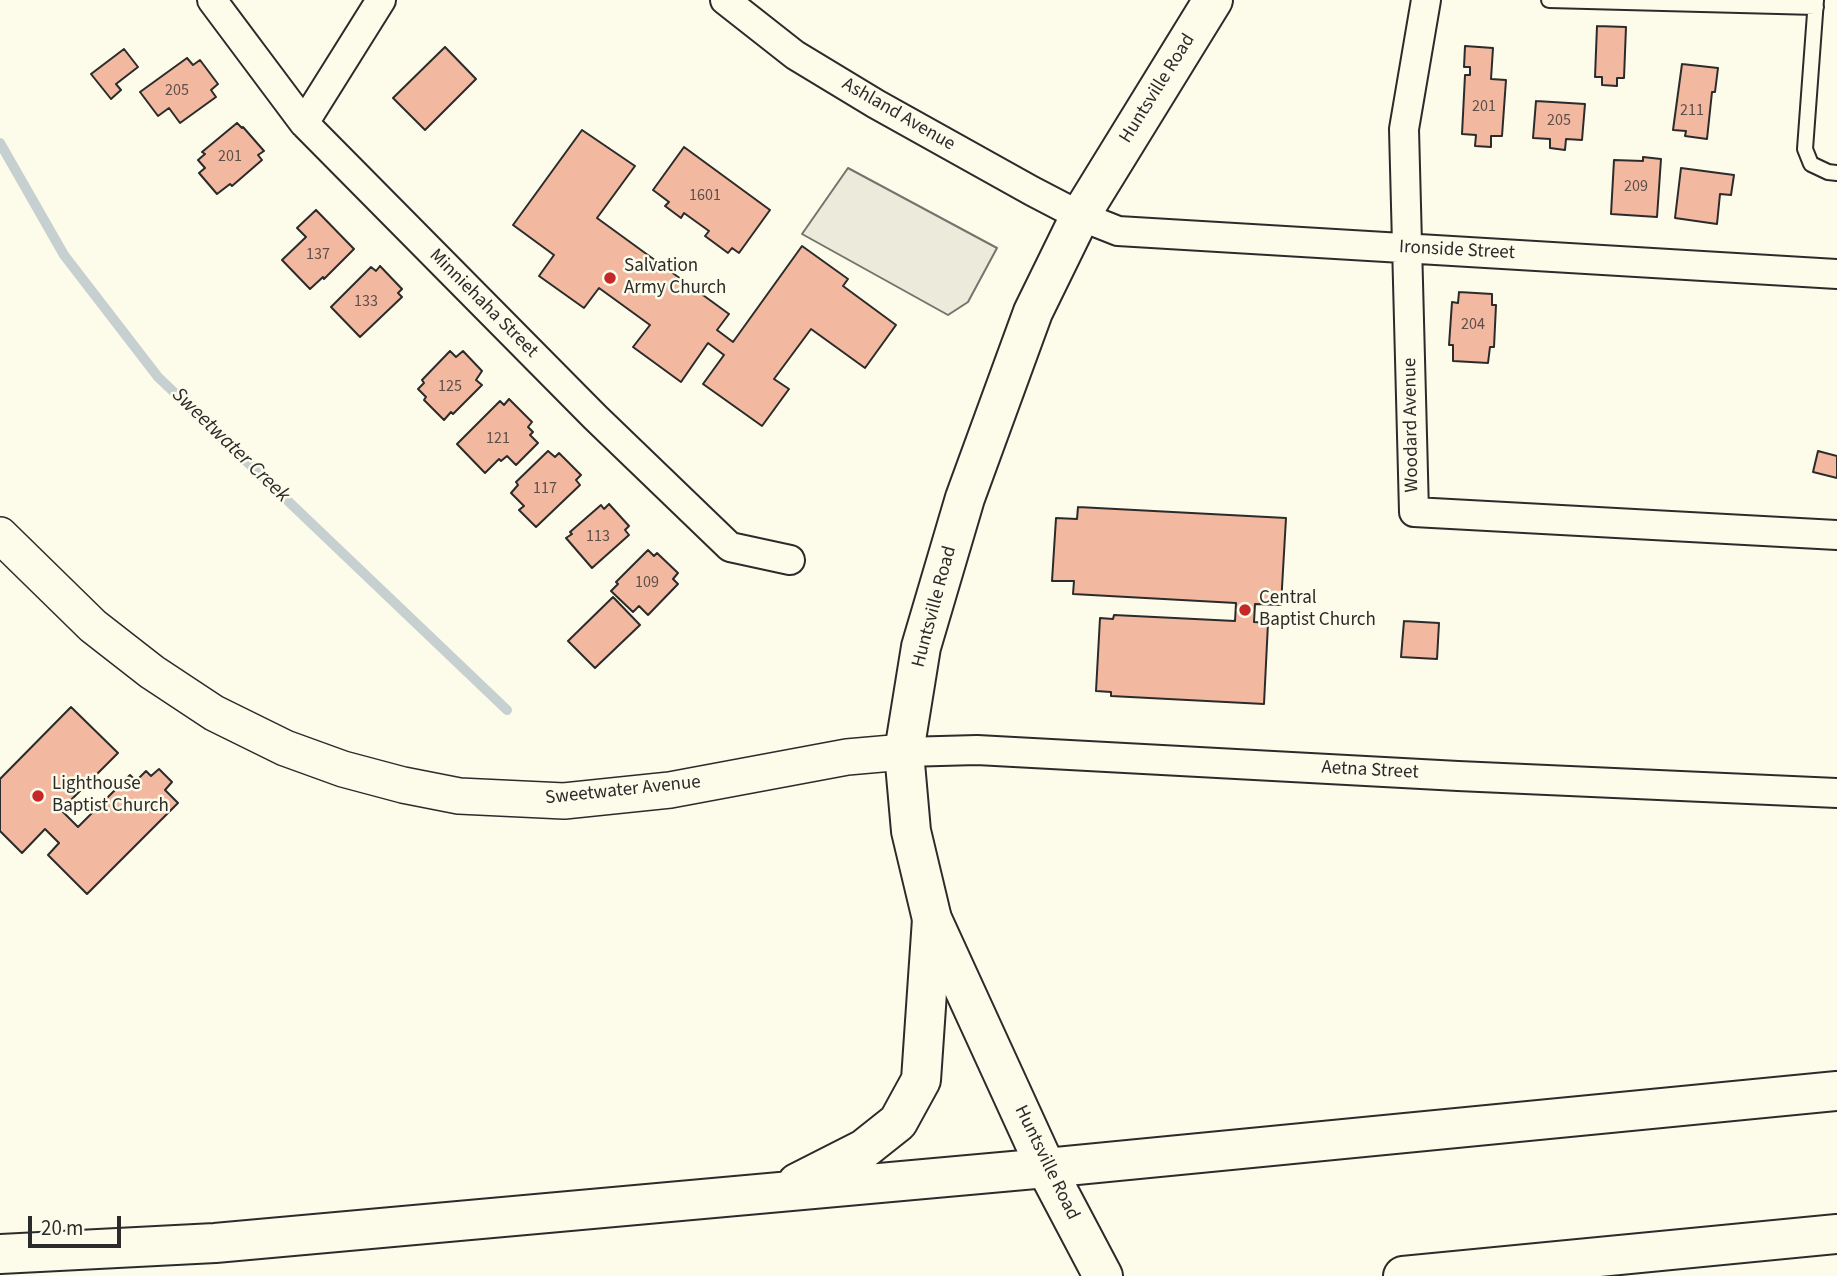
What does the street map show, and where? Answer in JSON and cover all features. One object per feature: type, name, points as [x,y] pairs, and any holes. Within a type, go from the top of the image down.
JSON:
[{"type":"main road","name":"Huntsville Road","points":[[1102,1276],[1046,1168],[932,919],[911,831],[904,752],[920,647],[965,498],[1034,312],[1080,216],[1213,0]]},
{"type":"main road","points":[[779,1192],[864,1149],[898,1122],[921,1080],[932,919]]},
{"type":"main road","points":[[0,1254],[215,1243],[1046,1168],[1837,1091]]},
{"type":"main road","points":[[1411,1275],[1837,1234]]},
{"type":"street","name":"Minniehaha Street","points":[[212,0],[304,123],[595,417],[730,547],[790,560]]},
{"type":"street","points":[[304,123],[381,0]]},
{"type":"street","name":"Ashland Avenue","points":[[725,0],[795,55],[876,104],[1080,216]]},
{"type":"street","name":"Woodard Avenue","points":[[1426,0],[1404,129],[1414,512],[1837,535]]},
{"type":"street","name":"Ironside Street","points":[[1080,216],[1118,232],[1837,274]]},
{"type":"street","name":"Sweetwater Avenue","points":[[0,535],[93,626],[152,673],[214,713],[285,748],[343,769],[403,785],[459,796],[564,801],[670,790],[847,757],[904,752]]},
{"type":"street","name":"Aetna Street","points":[[904,752],[977,750],[1837,793]]},
{"type":"lane","points":[[1549,0],[1816,3],[1805,149],[1811,164],[1837,173]]},
{"type":"shaded area","points":[[848,168],[997,248],[968,302],[948,315],[802,234]]},
{"type":"building","points":[[1597,26],[1626,27],[1624,78],[1617,78],[1617,86],[1602,85],[1602,77],[1595,77]]},
{"type":"building","points":[[1465,46],[1493,48],[1491,79],[1506,80],[1502,136],[1491,136],[1491,147],[1475,146],[1476,135],[1462,134],[1465,75],[1470,75],[1470,67],[1464,67]]},
{"type":"building","points":[[445,47],[476,79],[425,130],[393,98]]},
{"type":"building","points":[[124,49],[138,67],[116,84],[121,90],[111,99],[91,74]]},
{"type":"building","points":[[187,58],[193,65],[200,60],[218,84],[211,90],[216,97],[180,123],[169,108],[158,116],[140,92]]},
{"type":"building","points":[[1682,64],[1718,68],[1715,92],[1712,92],[1707,139],[1685,136],[1686,131],[1673,130]]},
{"type":"building","points":[[1536,101],[1585,104],[1582,140],[1566,139],[1565,150],[1550,148],[1550,139],[1533,138]]},
{"type":"building","points":[[237,123],[264,151],[258,155],[262,160],[232,186],[230,184],[217,194],[199,173],[205,168],[198,160],[205,154],[202,152]]},
{"type":"building","name":"Salvation Army Church","points":[[582,130],[635,166],[597,218],[729,314],[717,330],[733,342],[802,246],[848,279],[843,286],[896,325],[865,368],[811,329],[774,379],[789,389],[762,426],[703,384],[724,355],[708,343],[681,382],[633,347],[650,325],[599,288],[584,308],[539,276],[554,255],[513,225]]},
{"type":"building","name":"Salvation Army Church","points":[[684,147],[770,210],[739,253],[732,248],[728,253],[705,236],[709,231],[684,213],[681,218],[665,206],[669,202],[653,190]]},
{"type":"building","points":[[1643,157],[1661,159],[1657,217],[1611,214],[1614,160],[1643,161]]},
{"type":"building","points":[[1681,168],[1734,175],[1731,195],[1720,194],[1717,224],[1675,218]]},
{"type":"building","points":[[316,210],[354,249],[310,289],[282,260],[306,237],[297,228]]},
{"type":"building","points":[[380,266],[402,289],[398,293],[402,297],[360,337],[331,307],[371,267],[376,271]]},
{"type":"building","points":[[1459,292],[1492,294],[1492,305],[1496,305],[1494,347],[1490,347],[1488,363],[1453,361],[1453,345],[1449,345],[1452,302],[1458,303]]},
{"type":"building","points":[[450,351],[456,357],[463,351],[482,371],[476,380],[482,385],[444,420],[424,400],[426,397],[418,389],[424,383],[422,380]]},
{"type":"building","points":[[509,399],[532,422],[528,427],[533,432],[530,435],[538,443],[516,465],[507,456],[501,461],[499,459],[485,473],[457,444],[500,401],[504,405]]},
{"type":"building","points":[[548,451],[555,457],[559,453],[581,475],[576,480],[580,485],[536,527],[519,510],[524,506],[511,493],[518,485],[516,482]]},
{"type":"building","points":[[1818,451],[1837,456],[1837,478],[1813,472]]},
{"type":"building","points":[[609,504],[629,526],[625,530],[629,535],[592,568],[566,538],[601,505],[604,509]]},
{"type":"building","name":"Central Baptist Church","points":[[1078,507],[1286,518],[1281,605],[1255,604],[1254,622],[1268,623],[1264,704],[1111,696],[1111,692],[1096,691],[1100,618],[1113,619],[1114,615],[1235,621],[1236,603],[1073,594],[1074,581],[1052,581],[1056,518],[1077,519]]},
{"type":"building","points":[[648,550],[654,556],[657,553],[678,573],[673,579],[678,584],[648,615],[639,606],[633,612],[611,591],[618,584],[616,582]]},
{"type":"building","points":[[613,597],[640,625],[595,668],[568,641]]},
{"type":"building","points":[[1404,621],[1439,623],[1437,659],[1401,657]]},
{"type":"building","name":"Lighthouse Baptist Church","points":[[71,707],[118,753],[61,810],[78,827],[130,775],[136,781],[146,771],[151,776],[159,769],[172,782],[165,790],[178,803],[87,894],[48,855],[59,843],[45,829],[22,853],[0,831],[0,779]]},
{"type":"waterway","name":"Sweetwater Creek","points":[[0,143],[64,255],[158,377],[507,710]]},
{"type":"place","name":"Salvation Army Church","points":[[610,278]]},
{"type":"place","name":"Central Baptist Church","points":[[1245,610]]},
{"type":"place","name":"Lighthouse Baptist Church","points":[[38,796]]}]
